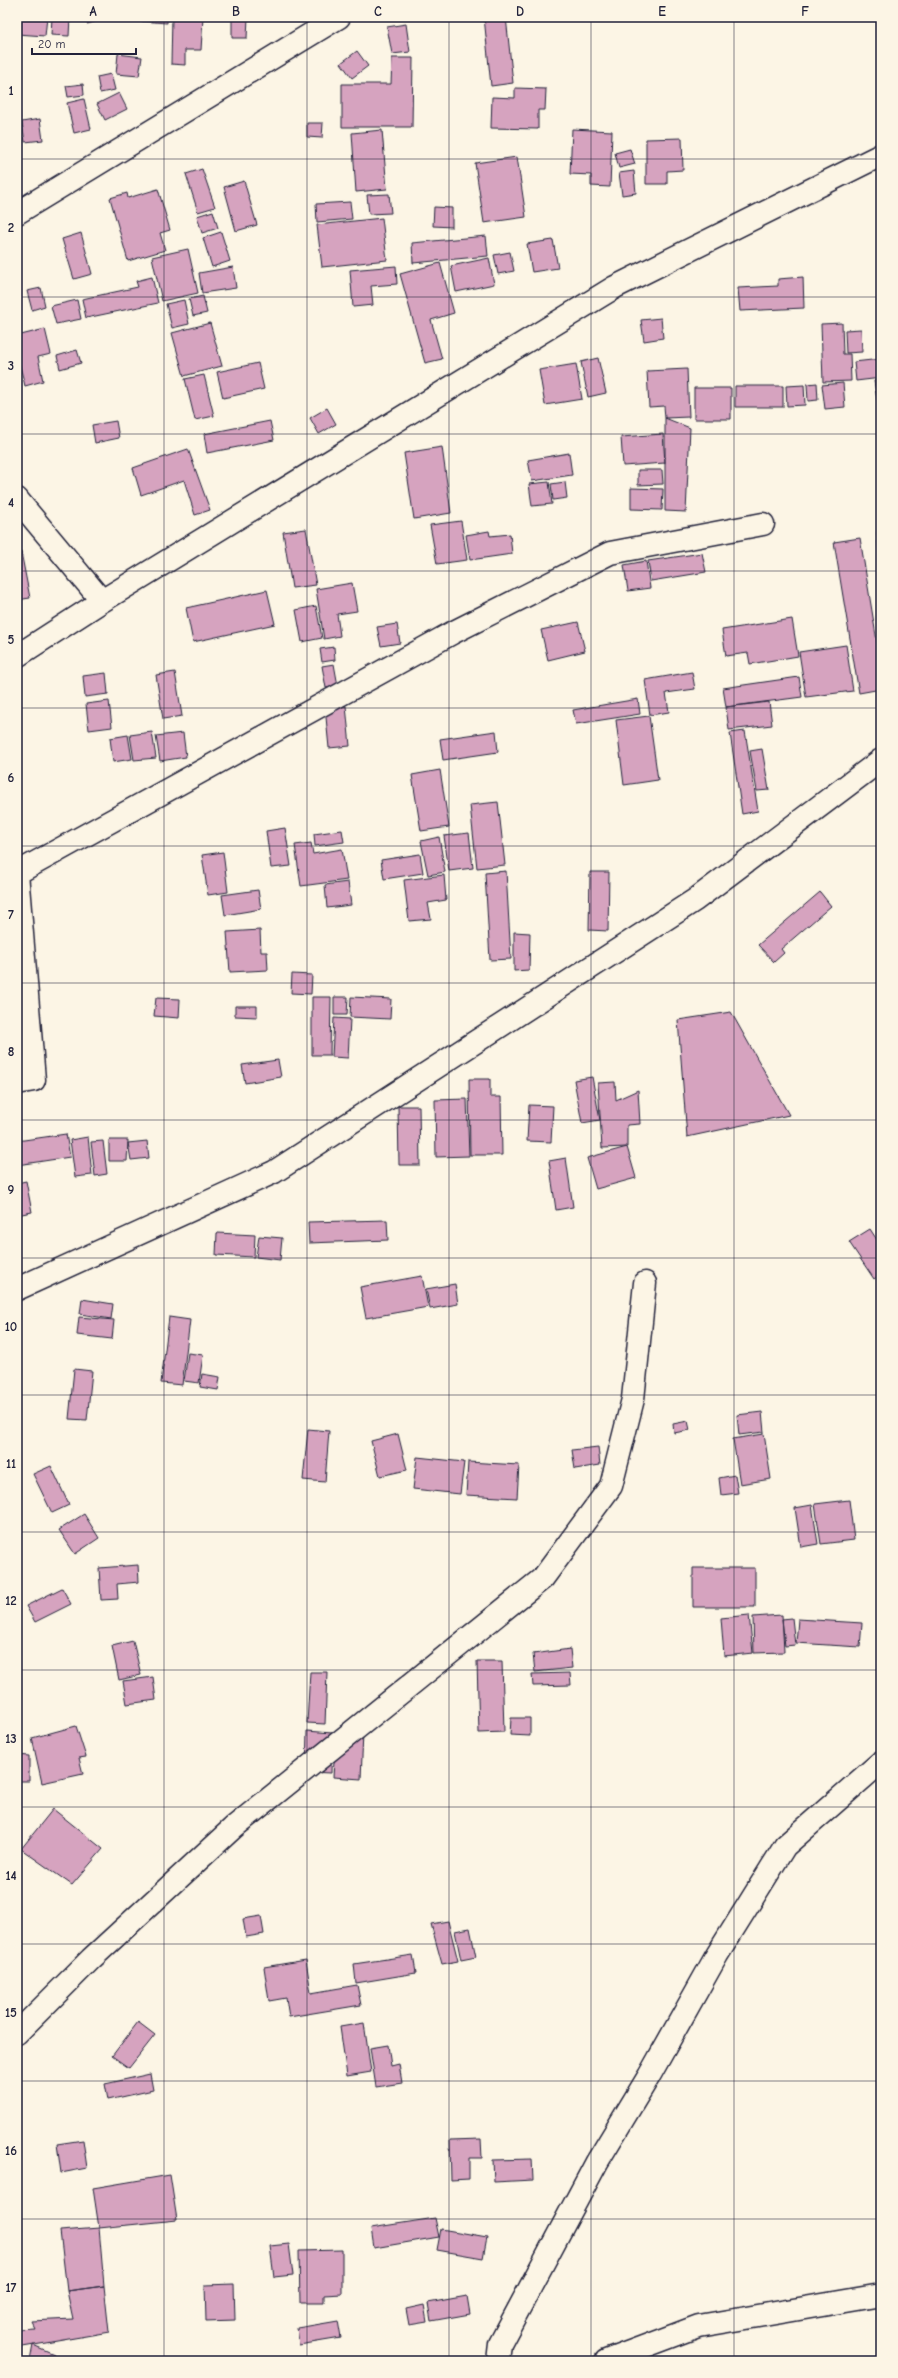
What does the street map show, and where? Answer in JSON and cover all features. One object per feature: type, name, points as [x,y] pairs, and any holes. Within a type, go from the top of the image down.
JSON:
[{"type":"street","points":[[17,213],[339,17]]},
{"type":"street","points":[[17,656],[102,601],[615,288],[881,155]]},
{"type":"street","points":[[17,499],[102,601]]},
{"type":"street","points":[[17,1083],[34,1080],[17,873],[452,633],[610,553],[763,524]]},
{"type":"street","points":[[17,1289],[274,1172],[694,900],[881,760]]},
{"type":"street","points":[[17,2033],[91,1959],[234,1827],[543,1578],[611,1486],[633,1399],[645,1283]]},
{"type":"street","points":[[498,2361],[500,2344],[597,2162],[649,2076],[717,1955],[785,1846],[881,1762]]},
{"type":"street","points":[[606,2361],[699,2326],[881,2295]]},
{"type":"building","points":[[17,17],[47,17],[45,36],[17,34]]},
{"type":"building","points":[[52,17],[70,17],[69,36],[51,35]]},
{"type":"building","points":[[86,17],[109,17],[109,18],[87,24]]},
{"type":"building","points":[[140,17],[167,17],[167,23],[140,21]]},
{"type":"building","points":[[172,17],[203,17],[201,50],[185,50],[185,65],[171,64]]},
{"type":"building","points":[[232,17],[248,17],[247,38],[232,38]]},
{"type":"building","points":[[484,17],[506,17],[513,83],[491,86]]},
{"type":"building","points":[[406,24],[410,52],[392,54],[387,27]]},
{"type":"building","points":[[357,51],[368,66],[352,78],[341,63]]},
{"type":"building","points":[[118,54],[142,57],[139,76],[116,74]]},
{"type":"building","points":[[392,58],[413,58],[412,127],[342,127],[342,84],[391,84]]},
{"type":"building","points":[[111,74],[115,90],[100,93],[97,77]]},
{"type":"building","points":[[83,84],[84,95],[68,97],[66,86]]},
{"type":"building","points":[[515,88],[546,89],[545,110],[538,110],[538,129],[491,128],[492,97],[515,98]]},
{"type":"building","points":[[119,93],[127,109],[105,120],[97,104]]},
{"type":"building","points":[[84,99],[91,129],[74,133],[67,103]]},
{"type":"building","points":[[17,102],[19,102],[20,119],[17,119]]},
{"type":"building","points":[[40,119],[43,140],[25,142],[22,122]]},
{"type":"building","points":[[307,123],[323,123],[322,138],[307,137]]},
{"type":"building","points":[[572,129],[612,131],[610,187],[591,186],[591,175],[570,174]]},
{"type":"building","points":[[382,130],[387,189],[356,192],[352,133]]},
{"type":"building","points":[[682,138],[683,170],[667,171],[667,184],[646,184],[646,139]]},
{"type":"building","points":[[630,149],[635,164],[619,168],[615,153]]},
{"type":"building","points":[[517,157],[526,217],[484,223],[475,163]]},
{"type":"building","points":[[202,169],[215,207],[198,212],[186,174]]},
{"type":"building","points":[[634,171],[636,193],[622,195],[619,173]]},
{"type":"building","points":[[244,181],[257,225],[236,231],[224,187]]},
{"type":"building","points":[[158,189],[170,230],[160,233],[165,250],[128,261],[110,198],[127,193],[128,198]]},
{"type":"building","points":[[389,194],[391,213],[369,214],[367,195]]},
{"type":"building","points":[[350,202],[352,219],[317,222],[316,204]]},
{"type":"building","points":[[434,207],[452,208],[452,227],[433,226]]},
{"type":"building","points":[[213,211],[218,228],[202,233],[197,216]]},
{"type":"building","points":[[382,218],[387,260],[322,267],[317,225]]},
{"type":"building","points":[[221,232],[230,261],[212,267],[203,238]]},
{"type":"building","points":[[81,233],[92,274],[74,279],[62,239]]},
{"type":"building","points":[[486,236],[488,256],[413,263],[412,243]]},
{"type":"building","points":[[553,240],[558,268],[532,272],[527,244]]},
{"type":"building","points":[[188,249],[198,293],[162,301],[152,257]]},
{"type":"building","points":[[510,252],[514,271],[498,274],[494,255]]},
{"type":"building","points":[[489,258],[494,284],[456,292],[451,266]]},
{"type":"building","points":[[440,263],[454,313],[431,320],[442,359],[425,363],[400,274]]},
{"type":"building","points":[[396,266],[397,284],[371,286],[373,305],[353,307],[350,270]]},
{"type":"building","points":[[233,267],[236,288],[202,293],[199,273]]},
{"type":"building","points":[[152,277],[158,303],[86,318],[82,299],[138,287],[136,281]]},
{"type":"building","points":[[803,277],[804,308],[740,311],[738,288],[778,286],[778,279]]},
{"type":"building","points":[[41,288],[45,306],[32,310],[27,291]]},
{"type":"building","points":[[203,296],[207,313],[193,316],[189,299]]},
{"type":"building","points":[[77,300],[81,319],[56,324],[51,306]]},
{"type":"building","points":[[184,300],[189,324],[172,328],[166,304]]},
{"type":"building","points":[[661,318],[663,338],[644,341],[641,320]]},
{"type":"building","points":[[210,323],[222,366],[184,376],[172,333]]},
{"type":"building","points":[[842,323],[843,354],[850,354],[851,381],[823,382],[821,324]]},
{"type":"building","points":[[45,329],[51,354],[38,357],[43,381],[25,386],[17,354],[17,336]]},
{"type":"building","points":[[861,329],[862,352],[846,353],[845,330]]},
{"type":"building","points":[[77,350],[81,363],[60,369],[57,356]]},
{"type":"building","points":[[598,358],[606,393],[588,397],[581,362]]},
{"type":"building","points":[[881,359],[881,378],[856,381],[854,362]]},
{"type":"building","points":[[258,363],[264,389],[223,398],[217,372]]},
{"type":"building","points":[[576,364],[582,399],[545,405],[539,370]]},
{"type":"building","points":[[687,369],[689,417],[665,418],[664,406],[649,407],[647,371]]},
{"type":"building","points":[[204,375],[214,416],[195,420],[185,379]]},
{"type":"building","points":[[881,380],[881,400],[877,400],[874,381]]},
{"type":"building","points":[[817,383],[818,400],[808,401],[807,384]]},
{"type":"building","points":[[843,383],[845,407],[825,409],[822,385]]},
{"type":"building","points":[[804,385],[805,405],[787,406],[786,386]]},
{"type":"building","points":[[735,386],[783,386],[783,407],[735,407]]},
{"type":"building","points":[[694,388],[731,388],[731,419],[694,419]]},
{"type":"building","points":[[327,408],[336,424],[319,434],[310,418]]},
{"type":"building","points":[[665,418],[690,428],[686,512],[665,511]]},
{"type":"building","points":[[116,421],[119,438],[95,443],[92,425]]},
{"type":"building","points":[[270,421],[274,440],[207,453],[204,434]]},
{"type":"building","points":[[663,434],[665,463],[623,466],[621,437]]},
{"type":"building","points":[[442,447],[451,513],[414,519],[404,453]]},
{"type":"building","points":[[188,449],[210,510],[195,515],[184,480],[141,495],[133,468]]},
{"type":"building","points":[[569,453],[572,475],[532,481],[528,460]]},
{"type":"building","points":[[638,470],[662,470],[663,484],[638,485]]},
{"type":"building","points":[[549,482],[552,504],[532,506],[529,484]]},
{"type":"building","points":[[565,482],[567,498],[553,500],[551,484]]},
{"type":"building","points":[[631,488],[663,489],[662,510],[631,509]]},
{"type":"building","points":[[461,521],[467,560],[437,564],[430,525]]},
{"type":"building","points":[[306,529],[316,585],[292,588],[283,532]]},
{"type":"building","points":[[489,531],[490,536],[510,534],[512,554],[470,560],[466,535]]},
{"type":"building","points":[[877,532],[881,532],[881,568],[880,568]]},
{"type":"building","points":[[860,538],[881,666],[881,689],[859,693],[834,542]]},
{"type":"building","points":[[17,552],[21,552],[30,598],[17,600]]},
{"type":"building","points":[[702,553],[706,572],[651,581],[648,561]]},
{"type":"building","points":[[646,561],[650,588],[628,591],[624,565]]},
{"type":"building","points":[[352,583],[357,611],[337,614],[340,636],[324,639],[316,589]]},
{"type":"building","points":[[267,590],[275,624],[193,642],[186,608]]},
{"type":"building","points":[[316,606],[322,638],[302,642],[296,610]]},
{"type":"building","points":[[792,619],[798,656],[750,664],[748,653],[726,656],[722,630]]},
{"type":"building","points":[[578,622],[585,651],[548,660],[541,630]]},
{"type":"building","points":[[397,624],[400,643],[381,646],[377,627]]},
{"type":"building","points":[[846,645],[853,691],[806,697],[799,652]]},
{"type":"building","points":[[334,647],[335,660],[322,662],[320,649]]},
{"type":"building","points":[[334,664],[338,686],[326,688],[322,666]]},
{"type":"building","points":[[175,672],[182,716],[163,719],[156,675]]},
{"type":"building","points":[[692,672],[695,689],[666,693],[669,712],[650,715],[645,680]]},
{"type":"building","points":[[106,673],[108,694],[85,697],[83,676]]},
{"type":"building","points":[[799,677],[802,697],[726,707],[723,688]]},
{"type":"building","points":[[638,699],[640,714],[576,724],[573,710]]},
{"type":"building","points":[[109,701],[112,727],[89,730],[86,704]]},
{"type":"building","points":[[769,702],[772,725],[729,730],[726,707]]},
{"type":"building","points":[[346,706],[350,746],[329,748],[325,707]]},
{"type":"building","points":[[649,716],[658,780],[624,785],[616,720]]},
{"type":"building","points":[[496,731],[498,752],[443,760],[440,739]]},
{"type":"building","points":[[745,731],[758,811],[742,814],[730,733]]},
{"type":"building","points":[[152,732],[156,758],[134,760],[130,735]]},
{"type":"building","points":[[183,733],[186,757],[160,761],[156,736]]},
{"type":"building","points":[[128,735],[132,759],[113,762],[110,738]]},
{"type":"building","points":[[762,749],[769,790],[757,791],[750,751]]},
{"type":"building","points":[[440,770],[449,827],[421,831],[412,775]]},
{"type":"building","points":[[498,802],[505,865],[477,868],[470,805]]},
{"type":"building","points":[[285,828],[291,866],[271,868],[266,831]]},
{"type":"building","points":[[342,830],[344,842],[315,846],[314,834]]},
{"type":"building","points":[[469,833],[473,868],[449,871],[444,836]]},
{"type":"building","points":[[439,837],[445,872],[428,875],[421,841]]},
{"type":"building","points":[[311,843],[313,854],[342,849],[347,880],[301,886],[295,845]]},
{"type":"building","points":[[223,852],[228,892],[208,895],[202,855]]},
{"type":"building","points":[[420,854],[423,873],[384,879],[381,860]]},
{"type":"building","points":[[506,871],[511,959],[490,960],[485,873]]},
{"type":"building","points":[[590,872],[609,872],[608,931],[589,930]]},
{"type":"building","points":[[444,875],[446,900],[428,903],[431,919],[409,921],[404,880]]},
{"type":"building","points":[[348,882],[351,905],[327,908],[325,885]]},
{"type":"building","points":[[258,890],[261,909],[225,915],[222,895]]},
{"type":"building","points":[[820,892],[831,906],[781,949],[784,953],[774,962],[758,945]]},
{"type":"building","points":[[260,930],[261,952],[267,952],[268,970],[230,972],[227,932]]},
{"type":"building","points":[[514,932],[530,933],[529,970],[514,971]]},
{"type":"building","points":[[292,974],[312,975],[311,994],[291,993]]},
{"type":"building","points":[[312,997],[331,997],[330,1055],[312,1055]]},
{"type":"building","points":[[334,997],[348,997],[347,1015],[334,1015]]},
{"type":"building","points":[[351,997],[391,999],[390,1019],[350,1017]]},
{"type":"building","points":[[156,998],[180,999],[179,1018],[154,1016]]},
{"type":"building","points":[[235,1006],[257,1006],[257,1017],[235,1016]]},
{"type":"building","points":[[731,1012],[789,1115],[687,1137],[678,1020]]},
{"type":"building","points":[[334,1018],[350,1019],[348,1058],[332,1057]]},
{"type":"building","points":[[278,1060],[281,1077],[245,1083],[242,1065]]},
{"type":"building","points":[[592,1077],[600,1120],[582,1123],[574,1080]]},
{"type":"building","points":[[469,1079],[490,1079],[490,1097],[501,1097],[502,1155],[470,1155]]},
{"type":"building","points":[[615,1082],[616,1100],[638,1090],[640,1124],[627,1125],[627,1147],[602,1148],[598,1083]]},
{"type":"building","points":[[467,1099],[469,1156],[436,1157],[435,1100]]},
{"type":"building","points":[[529,1105],[553,1106],[551,1142],[527,1141]]},
{"type":"building","points":[[398,1106],[419,1106],[420,1165],[399,1165]]},
{"type":"building","points":[[66,1134],[70,1157],[17,1165],[17,1141]]},
{"type":"building","points":[[88,1137],[92,1175],[75,1177],[70,1140]]},
{"type":"building","points":[[109,1140],[128,1140],[127,1161],[109,1161]]},
{"type":"building","points":[[103,1141],[107,1174],[95,1176],[91,1142]]},
{"type":"building","points":[[147,1141],[149,1158],[131,1160],[128,1143]]},
{"type":"building","points":[[627,1147],[636,1178],[596,1189],[587,1158]]},
{"type":"building","points":[[566,1158],[573,1207],[556,1210],[549,1161]]},
{"type":"building","points":[[26,1181],[32,1212],[17,1215],[17,1183]]},
{"type":"building","points":[[387,1220],[388,1240],[309,1243],[308,1222]]},
{"type":"building","points":[[870,1229],[881,1246],[881,1274],[874,1279],[849,1242]]},
{"type":"building","points":[[217,1233],[255,1235],[254,1257],[216,1255]]},
{"type":"building","points":[[259,1236],[282,1238],[280,1260],[256,1257]]},
{"type":"building","points":[[422,1276],[428,1307],[366,1318],[360,1287]]},
{"type":"building","points":[[455,1284],[458,1304],[430,1309],[426,1289]]},
{"type":"building","points":[[82,1299],[113,1304],[111,1319],[80,1314]]},
{"type":"building","points":[[79,1317],[114,1320],[112,1339],[77,1335]]},
{"type":"building","points":[[169,1317],[190,1320],[182,1385],[161,1383]]},
{"type":"building","points":[[188,1353],[203,1355],[199,1383],[184,1381]]},
{"type":"building","points":[[74,1369],[92,1371],[87,1420],[69,1419]]},
{"type":"building","points":[[202,1374],[220,1377],[218,1390],[200,1387]]},
{"type":"building","points":[[762,1412],[764,1432],[739,1435],[737,1415]]},
{"type":"building","points":[[688,1421],[690,1430],[674,1433],[673,1424]]},
{"type":"building","points":[[308,1429],[329,1431],[325,1482],[303,1480]]},
{"type":"building","points":[[398,1434],[407,1470],[380,1476],[371,1441]]},
{"type":"building","points":[[764,1434],[771,1479],[740,1484],[733,1439]]},
{"type":"building","points":[[598,1447],[600,1465],[575,1469],[572,1450]]},
{"type":"building","points":[[417,1457],[464,1462],[460,1494],[413,1489]]},
{"type":"building","points":[[468,1462],[519,1465],[517,1498],[466,1495]]},
{"type":"building","points":[[51,1466],[69,1505],[52,1513],[33,1474]]},
{"type":"building","points":[[735,1475],[738,1493],[721,1495],[719,1478]]},
{"type":"building","points":[[849,1500],[854,1540],[821,1544],[815,1504]]},
{"type":"building","points":[[812,1505],[818,1544],[801,1547],[795,1508]]},
{"type":"building","points":[[84,1514],[99,1538],[75,1554],[59,1530]]},
{"type":"building","points":[[138,1565],[139,1582],[117,1584],[118,1599],[101,1600],[99,1568]]},
{"type":"building","points":[[693,1568],[755,1568],[755,1607],[693,1607]]},
{"type":"building","points":[[62,1588],[71,1604],[35,1622],[26,1606]]},
{"type":"building","points":[[749,1615],[753,1653],[724,1656],[721,1618]]},
{"type":"building","points":[[782,1615],[784,1652],[754,1653],[753,1617]]},
{"type":"building","points":[[792,1618],[795,1645],[785,1646],[782,1619]]},
{"type":"building","points":[[798,1619],[862,1623],[860,1647],[796,1643]]},
{"type":"building","points":[[133,1641],[141,1675],[119,1680],[112,1646]]},
{"type":"building","points":[[570,1649],[572,1668],[535,1672],[533,1654]]},
{"type":"building","points":[[477,1661],[502,1661],[504,1732],[479,1733]]},
{"type":"building","points":[[310,1672],[327,1672],[325,1724],[307,1723]]},
{"type":"building","points":[[570,1673],[571,1685],[533,1686],[532,1674]]},
{"type":"building","points":[[153,1677],[156,1700],[127,1704],[123,1681]]},
{"type":"building","points":[[511,1718],[530,1718],[530,1736],[510,1735]]},
{"type":"building","points":[[76,1726],[86,1757],[79,1758],[83,1774],[42,1783],[32,1738]]},
{"type":"building","points":[[307,1731],[332,1733],[331,1773],[306,1772]]},
{"type":"building","points":[[336,1732],[363,1733],[361,1779],[333,1777]]},
{"type":"building","points":[[17,1755],[29,1756],[29,1781],[17,1781]]},
{"type":"building","points":[[53,1809],[103,1849],[72,1885],[21,1849]]},
{"type":"building","points":[[261,1916],[264,1934],[246,1937],[243,1919]]},
{"type":"building","points":[[448,1921],[458,1961],[442,1964],[431,1924]]},
{"type":"building","points":[[470,1928],[476,1957],[461,1960],[455,1931]]},
{"type":"building","points":[[413,1955],[416,1973],[356,1983],[354,1964]]},
{"type":"building","points":[[306,1960],[311,1993],[357,1985],[361,2005],[289,2017],[286,1998],[269,2001],[264,1967]]},
{"type":"building","points":[[138,2022],[155,2035],[129,2068],[112,2056]]},
{"type":"building","points":[[364,2023],[371,2072],[347,2076],[340,2027]]},
{"type":"building","points":[[388,2045],[391,2066],[399,2064],[402,2083],[376,2087],[370,2048]]},
{"type":"building","points":[[150,2074],[153,2090],[108,2100],[105,2084]]},
{"type":"building","points":[[481,2139],[482,2158],[469,2158],[469,2179],[451,2180],[450,2140]]},
{"type":"building","points":[[83,2140],[87,2168],[61,2173],[57,2144]]},
{"type":"building","points":[[532,2159],[533,2180],[494,2182],[493,2160]]},
{"type":"building","points":[[170,2175],[177,2220],[99,2228],[93,2188]]},
{"type":"building","points":[[435,2218],[439,2237],[374,2248],[371,2228]]},
{"type":"building","points":[[99,2228],[104,2286],[67,2291],[60,2231]]},
{"type":"building","points":[[441,2229],[487,2237],[483,2258],[437,2250]]},
{"type":"building","points":[[289,2244],[293,2275],[274,2277],[270,2246]]},
{"type":"building","points":[[342,2250],[342,2294],[324,2295],[324,2303],[300,2303],[299,2251]]},
{"type":"building","points":[[234,2284],[235,2320],[206,2321],[205,2285]]},
{"type":"building","points":[[104,2286],[109,2332],[17,2348],[17,2330],[35,2329],[31,2321],[73,2319],[67,2291]]},
{"type":"building","points":[[467,2296],[470,2314],[431,2321],[428,2303]]},
{"type":"building","points":[[424,2305],[427,2322],[409,2325],[406,2309]]},
{"type":"building","points":[[338,2321],[341,2338],[299,2345],[297,2328]]},
{"type":"building","points":[[33,2345],[54,2354],[52,2361],[30,2361]]}]
